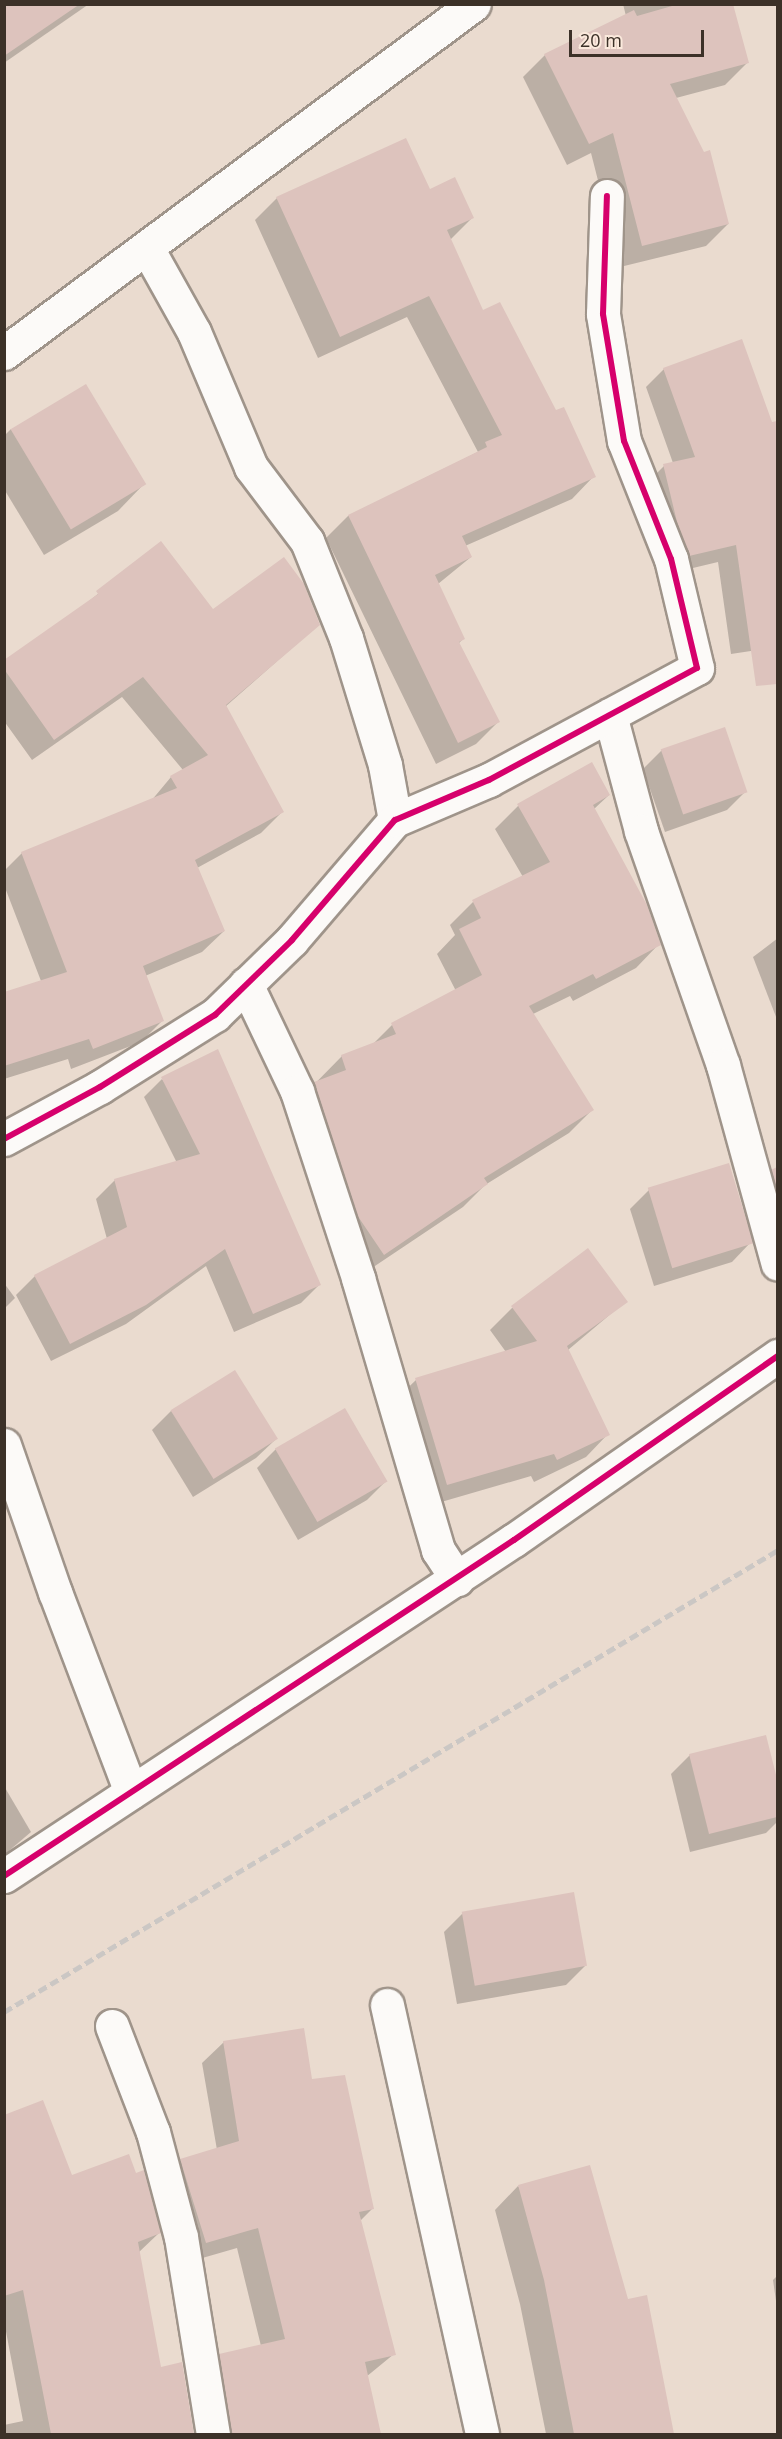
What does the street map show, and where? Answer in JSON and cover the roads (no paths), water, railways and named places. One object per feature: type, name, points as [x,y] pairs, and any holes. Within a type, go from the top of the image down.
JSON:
[{"type":"street","points":[[4,353],[474,4]]},
{"type":"street","points":[[4,1139],[100,1087],[215,1015],[292,940],[395,820],[489,780],[698,668],[670,559],[624,441],[603,315],[607,196]]},
{"type":"street","points":[[147,248],[194,332],[251,467],[307,541],[346,638],[385,765],[395,820]]},
{"type":"street","points":[[610,715],[642,831],[723,1065],[777,1264]]},
{"type":"street","points":[[246,984],[297,1091],[358,1278],[438,1550],[457,1579]]},
{"type":"street","points":[[4,1876],[457,1579],[777,1356]]},
{"type":"street","points":[[4,1445],[55,1592],[131,1792]]},
{"type":"street","points":[[387,2005],[482,2434]]},
{"type":"street","points":[[112,2026],[153,2132],[181,2236],[213,2434]]},
{"type":"railway","points":[[4,2012],[778,1550]]}]
